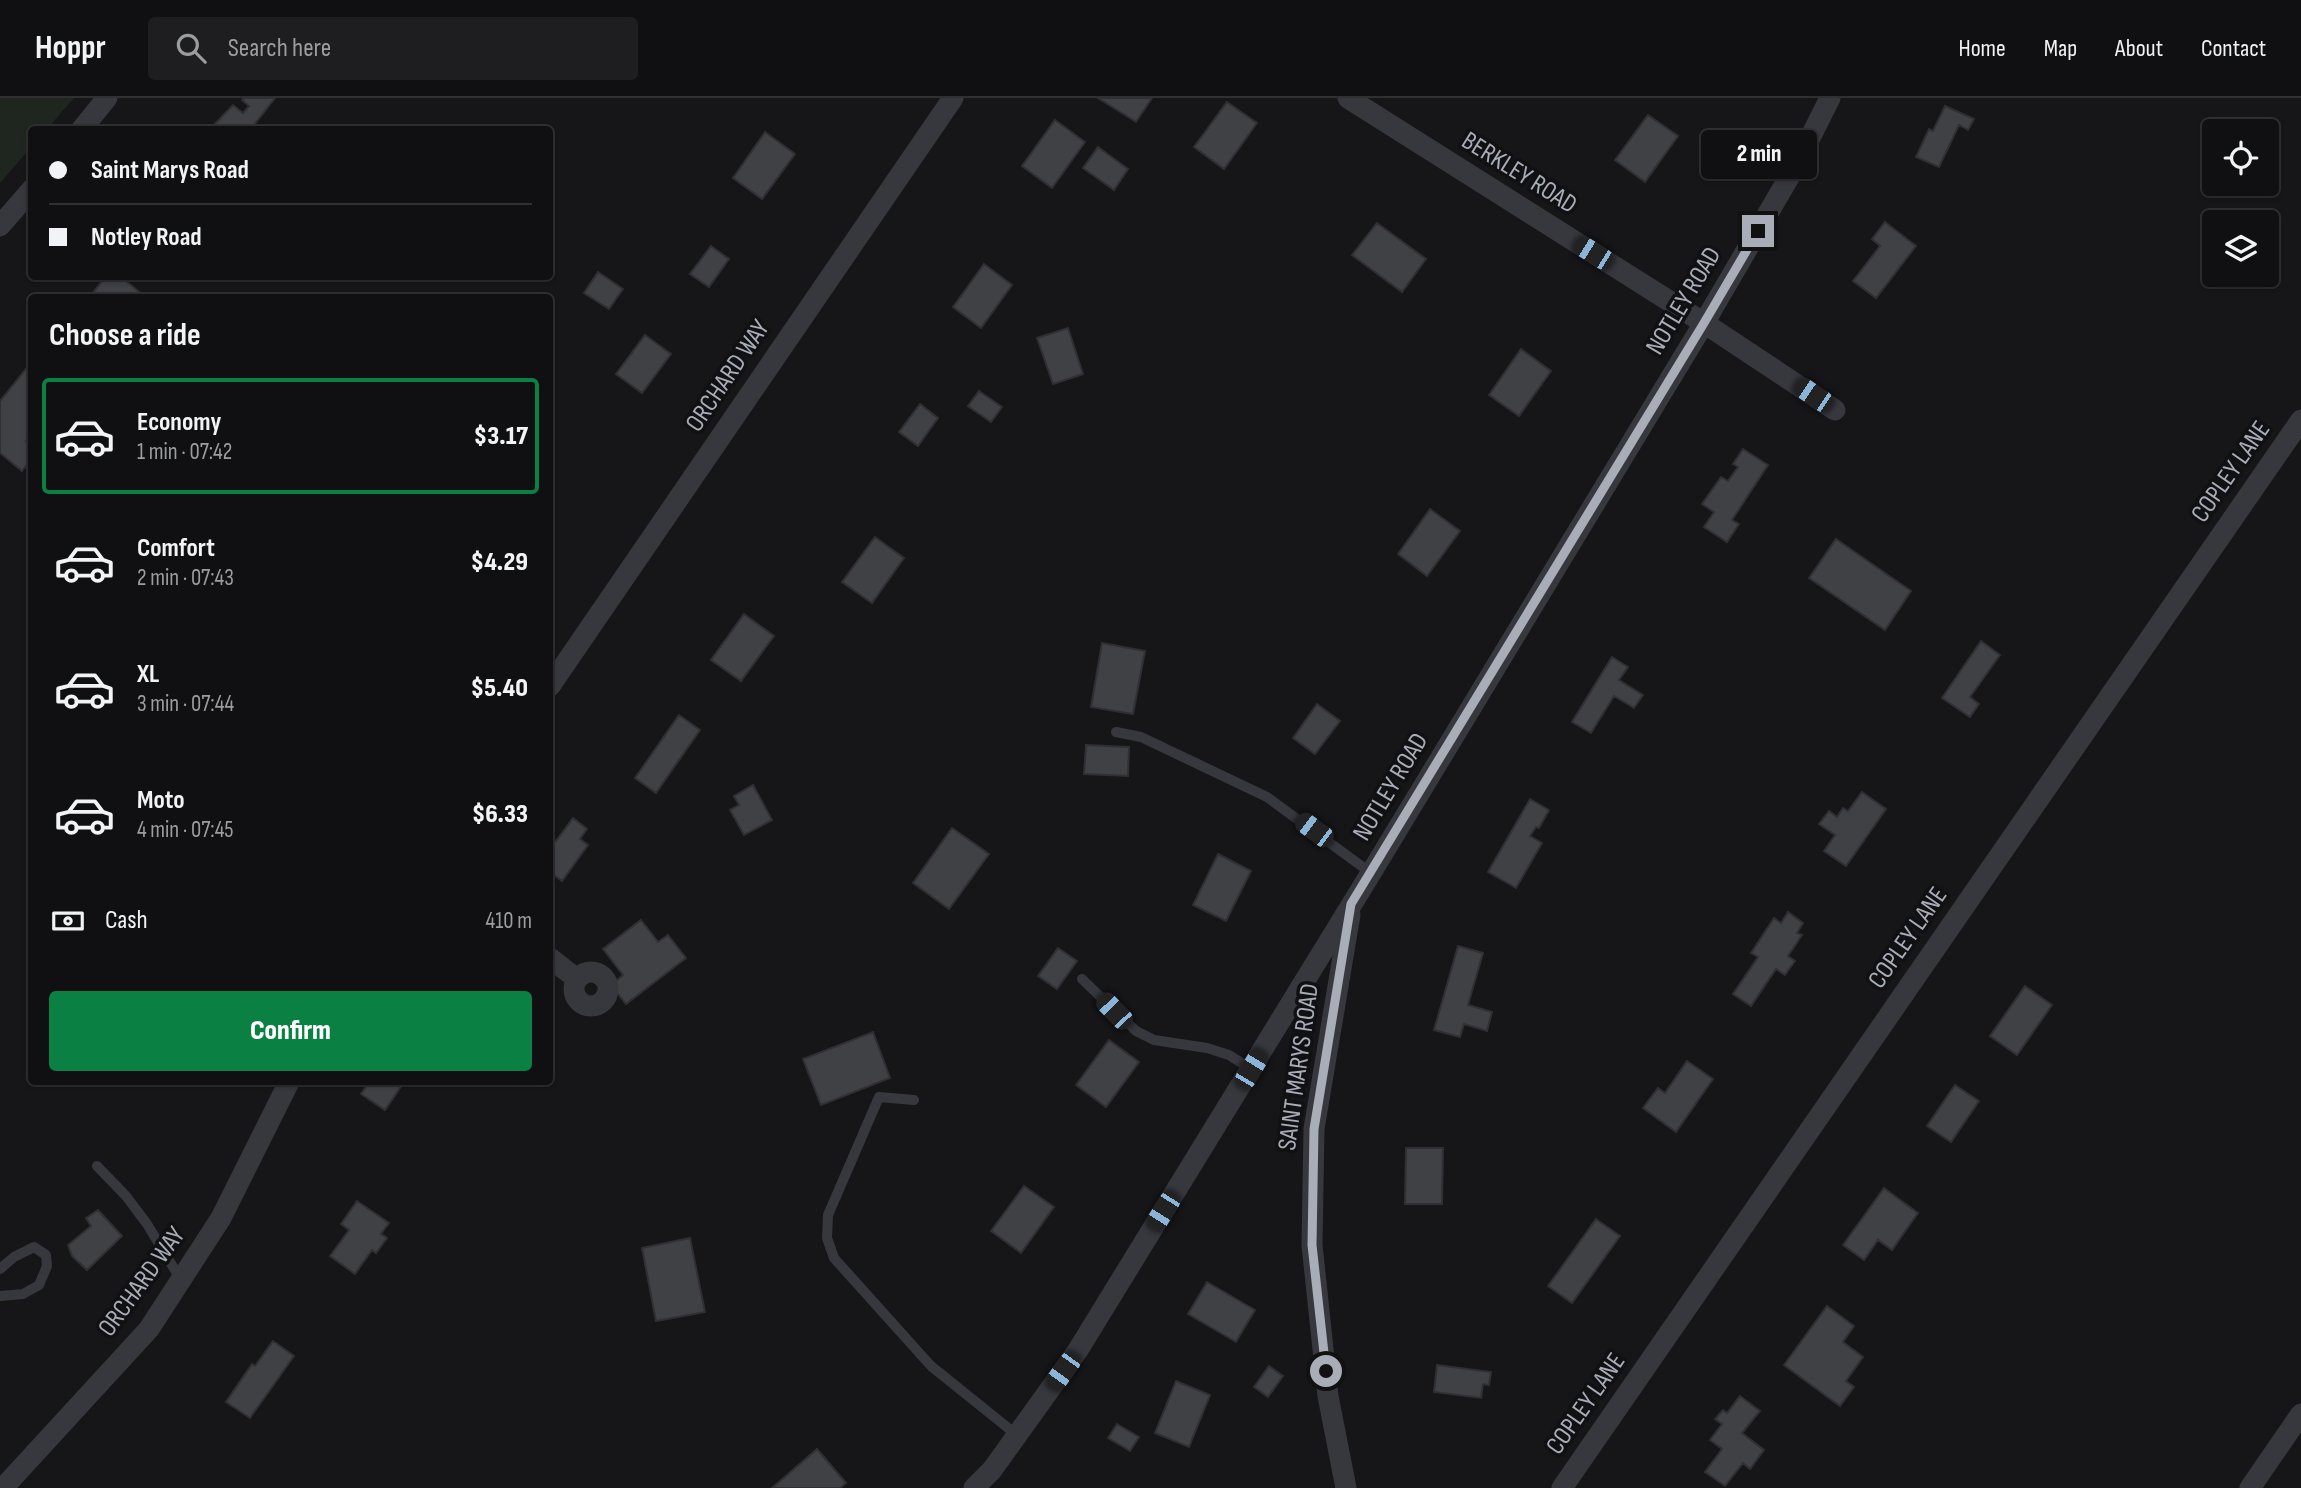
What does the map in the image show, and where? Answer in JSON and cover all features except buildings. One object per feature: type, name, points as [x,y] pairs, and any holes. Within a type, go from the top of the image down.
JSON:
[{"type":"street","points":[[84,126],[107,98]]},
{"type":"street","name":"ORCHARD WAY","points":[[553,682],[953,98]]},
{"type":"street","name":"BERKLEY ROAD","points":[[1348,98],[1704,323],[1835,410]]},
{"type":"street","name":"NOTLEY ROAD","points":[[974,1488],[992,1469],[1078,1350],[1704,323],[1798,162],[1830,98]]},
{"type":"street","points":[[0,226],[28,194]]},
{"type":"street","name":"COPLEY LANE","points":[[1562,1488],[2301,420]]},
{"type":"street","name":"SAINT MARYS ROAD","points":[[1346,1488],[1328,1396],[1312,1245],[1314,1129],[1351,904]]},
{"type":"street","points":[[553,960],[578,979]]},
{"type":"street","name":"ORCHARD WAY","points":[[3,1488],[149,1329],[221,1218],[288,1085]]},
{"type":"street","points":[[2250,1488],[2301,1416]]},
{"type":"lane","points":[[1116,732],[1141,737],[1267,797],[1371,873]]},
{"type":"lane","points":[[1082,979],[1136,1031],[1154,1040],[1207,1048],[1229,1055],[1251,1069]]},
{"type":"lane","points":[[914,1100],[879,1097],[828,1215],[827,1238],[834,1258],[931,1366],[1017,1434]]},
{"type":"lane","points":[[97,1166],[126,1196],[147,1224],[181,1280]]},
{"type":"lane","points":[[0,1269],[14,1257],[34,1247],[47,1255],[47,1266],[39,1286],[23,1294],[0,1296]]},
{"type":"shaded area","points":[[0,98],[74,98],[50,126],[28,126],[28,150],[0,183]]},
{"type":"route","points":[[1326,1371],[1312,1245],[1314,1129],[1351,904],[1758,231]]}]
